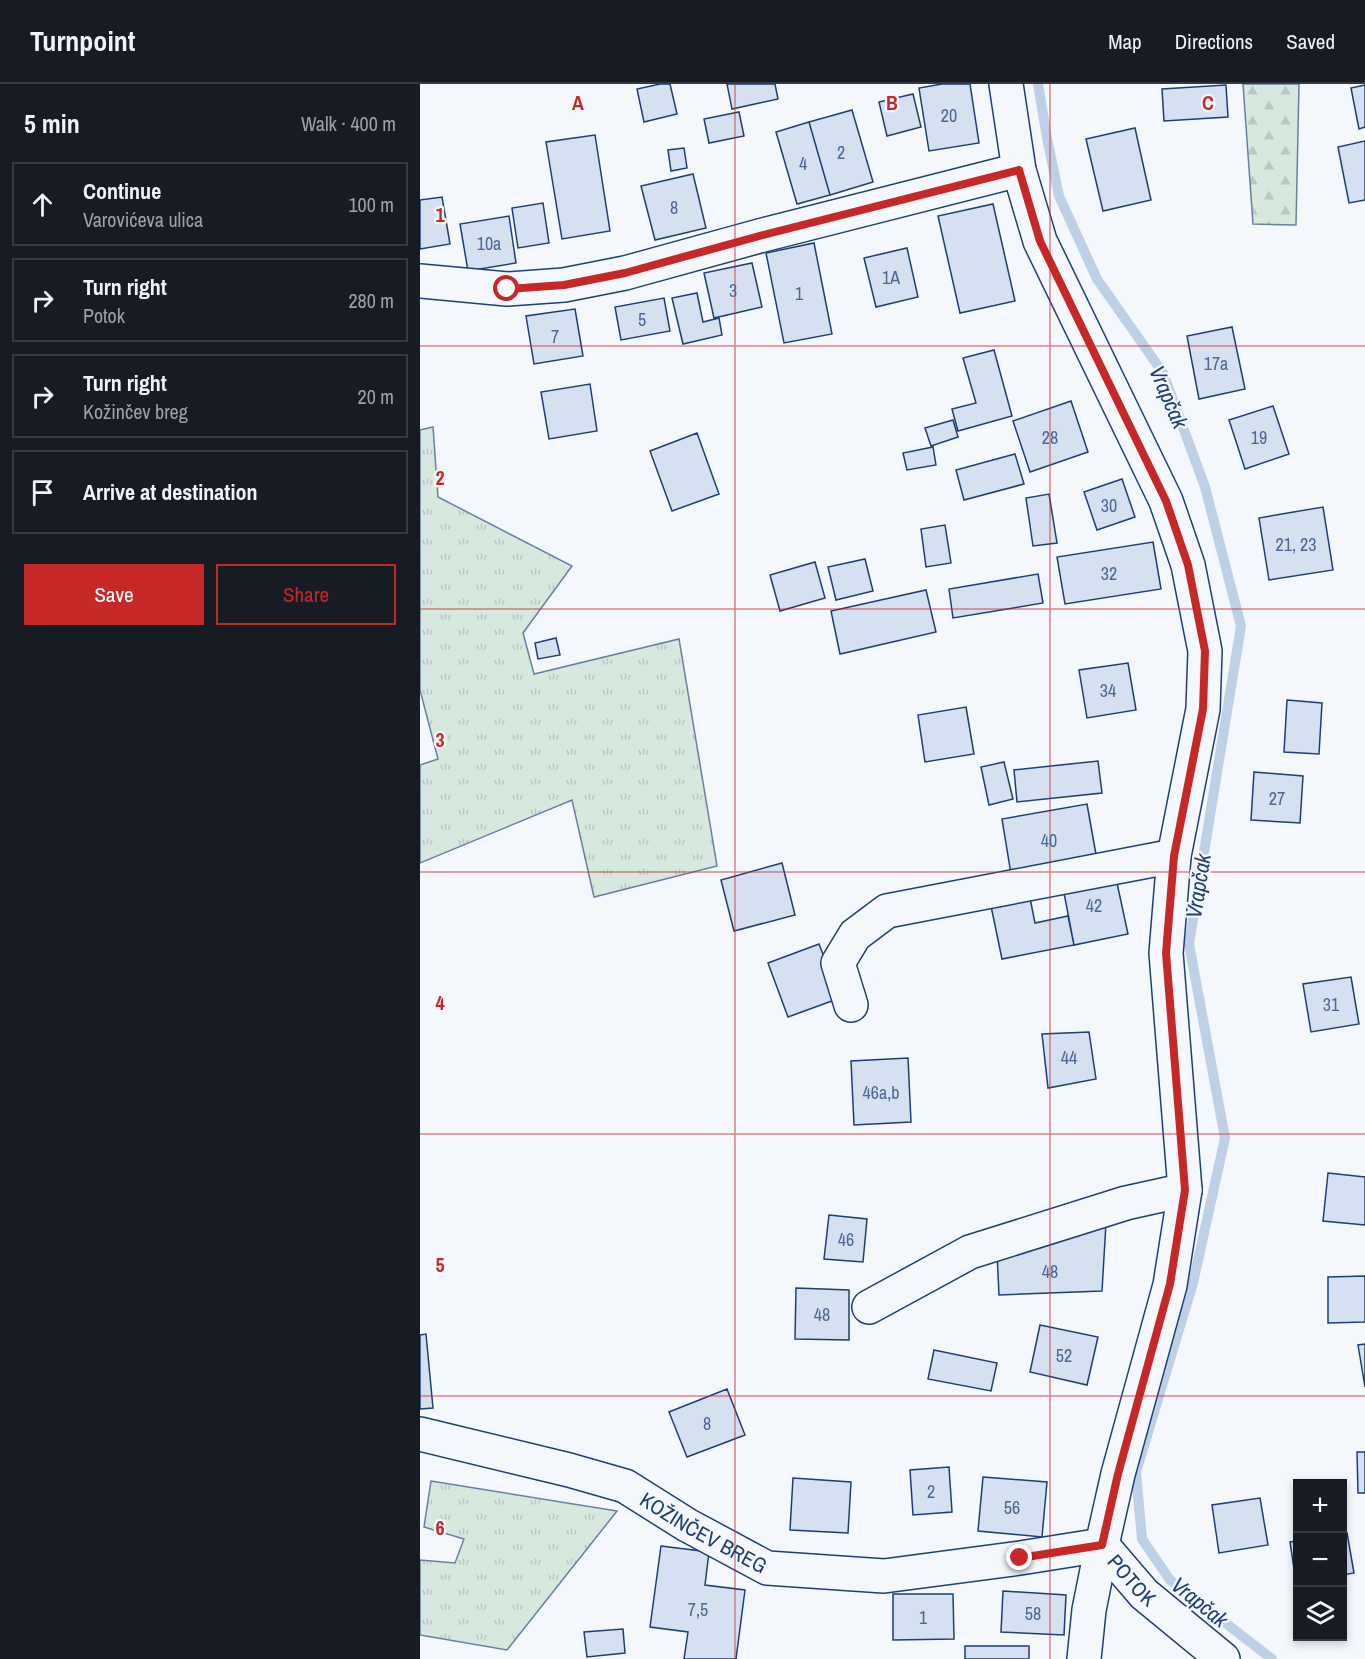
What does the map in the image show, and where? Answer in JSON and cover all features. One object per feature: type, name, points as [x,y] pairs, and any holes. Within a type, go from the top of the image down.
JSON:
[{"type":"street","name":"POTOK","points":[[1006,84],[1019,170],[1040,241],[1166,501],[1188,565],[1205,651],[1203,709],[1174,856],[1166,953],[1185,1190],[1170,1284],[1118,1474],[1102,1545],[1144,1594],[1222,1659]]},
{"type":"street","points":[[420,281],[507,289],[564,285],[625,273],[763,235],[1019,170]]},
{"type":"street","points":[[851,1005],[838,963],[855,935],[887,911],[1174,856]]},
{"type":"street","points":[[869,1307],[970,1252],[1126,1203],[1185,1190]]},
{"type":"street","name":"KOŽINČEV BREG","points":[[420,1434],[624,1486],[687,1525],[767,1568],[884,1576],[1102,1545]]},
{"type":"street","points":[[1084,1659],[1089,1610],[1102,1545]]},
{"type":"green space","points":[[1243,84],[1299,84],[1296,225],[1253,224]]},
{"type":"green space","points":[[433,427],[438,497],[572,566],[523,633],[534,674],[679,639],[717,866],[594,897],[572,800],[420,863],[420,765],[438,759],[420,690],[420,430]]},
{"type":"green space","points":[[431,1481],[617,1511],[507,1650],[420,1635],[420,1560],[455,1563],[464,1539],[424,1527]]},
{"type":"building","points":[[670,84],[677,114],[644,122],[637,89]]},
{"type":"building","points":[[727,84],[775,84],[778,99],[732,109]]},
{"type":"building","points":[[942,84],[970,84],[979,143],[929,151],[919,88]]},
{"type":"building","points":[[1226,85],[1228,117],[1164,121],[1162,89]]},
{"type":"building","points":[[1365,85],[1365,127],[1359,129],[1351,88]]},
{"type":"building","points":[[913,94],[921,127],[887,136],[879,102]]},
{"type":"building","points":[[852,110],[873,182],[830,195],[809,122]]},
{"type":"building","points":[[739,112],[744,136],[709,143],[704,119]]},
{"type":"building","points":[[809,122],[830,195],[797,204],[776,132]]},
{"type":"building","points":[[1135,128],[1151,200],[1103,211],[1086,139]]},
{"type":"building","points":[[595,135],[610,231],[562,239],[546,142]]},
{"type":"building","points":[[1365,141],[1365,200],[1349,203],[1338,147]]},
{"type":"building","points":[[684,148],[687,168],[671,171],[668,150]]},
{"type":"building","points":[[693,174],[706,228],[655,240],[641,186]]},
{"type":"building","points":[[442,197],[450,244],[420,249],[420,200]]},
{"type":"building","points":[[543,203],[549,243],[518,248],[512,208]]},
{"type":"building","points":[[993,204],[1015,301],[960,313],[938,216]]},
{"type":"building","points":[[509,216],[516,263],[468,271],[460,224]]},
{"type":"building","points":[[814,243],[832,334],[784,343],[766,253]]},
{"type":"building","points":[[907,248],[918,297],[876,307],[864,258]]},
{"type":"building","points":[[752,263],[762,307],[714,318],[704,273]]},
{"type":"building","points":[[697,293],[703,322],[719,318],[722,335],[683,344],[672,298]]},
{"type":"building","points":[[664,298],[670,331],[621,340],[615,307]]},
{"type":"building","points":[[575,309],[583,356],[534,364],[526,316]]},
{"type":"building","points":[[1232,327],[1245,389],[1199,399],[1187,336]]},
{"type":"building","points":[[994,350],[1012,416],[958,431],[952,409],[976,403],[963,358]]},
{"type":"building","points":[[590,384],[597,431],[549,439],[541,392]]},
{"type":"building","points":[[1071,401],[1088,452],[1030,472],[1013,421]]},
{"type":"building","points":[[1273,406],[1289,454],[1245,469],[1229,420]]},
{"type":"building","points":[[953,420],[958,437],[931,446],[925,428]]},
{"type":"building","points":[[697,433],[719,494],[672,511],[650,451]]},
{"type":"building","points":[[933,447],[936,465],[907,470],[903,453]]},
{"type":"building","points":[[1015,454],[1024,484],[964,500],[956,470]]},
{"type":"building","points":[[1122,479],[1135,517],[1097,530],[1084,492]]},
{"type":"building","points":[[1049,494],[1057,543],[1033,546],[1026,498]]},
{"type":"building","points":[[1323,507],[1333,570],[1269,580],[1259,518]]},
{"type":"building","points":[[945,525],[951,563],[926,567],[921,529]]},
{"type":"building","points":[[1153,542],[1161,589],[1065,604],[1057,557]]},
{"type":"building","points":[[865,559],[873,591],[836,600],[828,567]]},
{"type":"building","points":[[815,562],[825,598],[780,611],[770,575]]},
{"type":"building","points":[[1038,574],[1043,603],[953,618],[949,589]]},
{"type":"building","points":[[926,590],[936,632],[840,654],[831,611]]},
{"type":"building","points":[[556,638],[560,655],[538,659],[535,643]]},
{"type":"building","points":[[1128,663],[1136,710],[1087,718],[1079,670]]},
{"type":"building","points":[[1287,700],[1322,703],[1319,754],[1284,752]]},
{"type":"building","points":[[966,707],[974,754],[925,762],[918,715]]},
{"type":"building","points":[[1098,761],[1102,793],[1017,802],[1014,770]]},
{"type":"building","points":[[1004,762],[1013,799],[989,805],[981,767]]},
{"type":"building","points":[[1254,772],[1303,776],[1300,823],[1251,820]]},
{"type":"building","points":[[1087,804],[1097,860],[1011,874],[1002,819]]},
{"type":"building","points":[[782,863],[795,915],[734,931],[721,880]]},
{"type":"building","points":[[1117,883],[1128,934],[1074,945],[1064,893]]},
{"type":"building","points":[[1030,898],[1035,923],[1068,916],[1074,945],[1002,959],[991,906]]},
{"type":"building","points":[[819,944],[840,998],[788,1017],[768,963]]},
{"type":"building","points":[[1351,977],[1359,1024],[1311,1032],[1303,984]]},
{"type":"building","points":[[1089,1032],[1096,1079],[1048,1088],[1042,1034]]},
{"type":"building","points":[[908,1058],[911,1122],[854,1125],[851,1061]]},
{"type":"building","points":[[1328,1173],[1365,1177],[1365,1225],[1323,1221]]},
{"type":"building","points":[[829,1215],[867,1219],[863,1262],[824,1259]]},
{"type":"building","points":[[1106,1223],[1102,1291],[999,1295],[997,1252]]},
{"type":"building","points":[[1365,1276],[1365,1322],[1328,1323],[1328,1277]]},
{"type":"building","points":[[796,1288],[849,1290],[849,1340],[795,1339]]},
{"type":"building","points":[[1040,1325],[1098,1337],[1087,1385],[1030,1372]]},
{"type":"building","points":[[426,1334],[433,1408],[420,1409],[420,1335]]},
{"type":"building","points":[[1365,1344],[1365,1387],[1358,1345]]},
{"type":"building","points":[[934,1350],[997,1363],[991,1391],[928,1379]]},
{"type":"building","points":[[727,1389],[745,1435],[687,1457],[669,1412]]},
{"type":"building","points":[[1357,1452],[1365,1452],[1365,1493],[1358,1493]]},
{"type":"building","points":[[949,1467],[952,1512],[913,1515],[910,1470]]},
{"type":"building","points":[[983,1477],[1047,1482],[1042,1537],[978,1531]]},
{"type":"building","points":[[793,1478],[851,1482],[848,1533],[790,1530]]},
{"type":"building","points":[[1260,1498],[1268,1545],[1219,1553],[1212,1505]]},
{"type":"building","points":[[1347,1533],[1354,1573],[1347,1574]]},
{"type":"building","points":[[1290,1542],[1293,1542],[1293,1562]]},
{"type":"building","points":[[661,1546],[709,1552],[705,1585],[745,1590],[736,1659],[684,1659],[688,1632],[650,1627]]},
{"type":"building","points":[[1003,1591],[1066,1595],[1064,1635],[1001,1632]]},
{"type":"building","points":[[893,1594],[953,1594],[954,1639],[893,1640]]},
{"type":"building","points":[[623,1629],[625,1653],[587,1657],[584,1632]]},
{"type":"building","points":[[965,1646],[1029,1646],[1029,1659],[965,1659]]},
{"type":"waterway","name":"Vrapčak","points":[[1038,84],[1059,196],[1097,279],[1163,373],[1205,487],[1241,626],[1189,944],[1225,1138],[1193,1283],[1136,1472],[1142,1539],[1170,1580],[1272,1659]]},
{"type":"route","points":[[507,289],[564,285],[625,273],[763,235],[1019,170],[1040,241],[1166,501],[1188,565],[1205,651],[1203,709],[1174,856],[1166,953],[1185,1190],[1170,1284],[1118,1474],[1102,1545],[1020,1558]]}]
